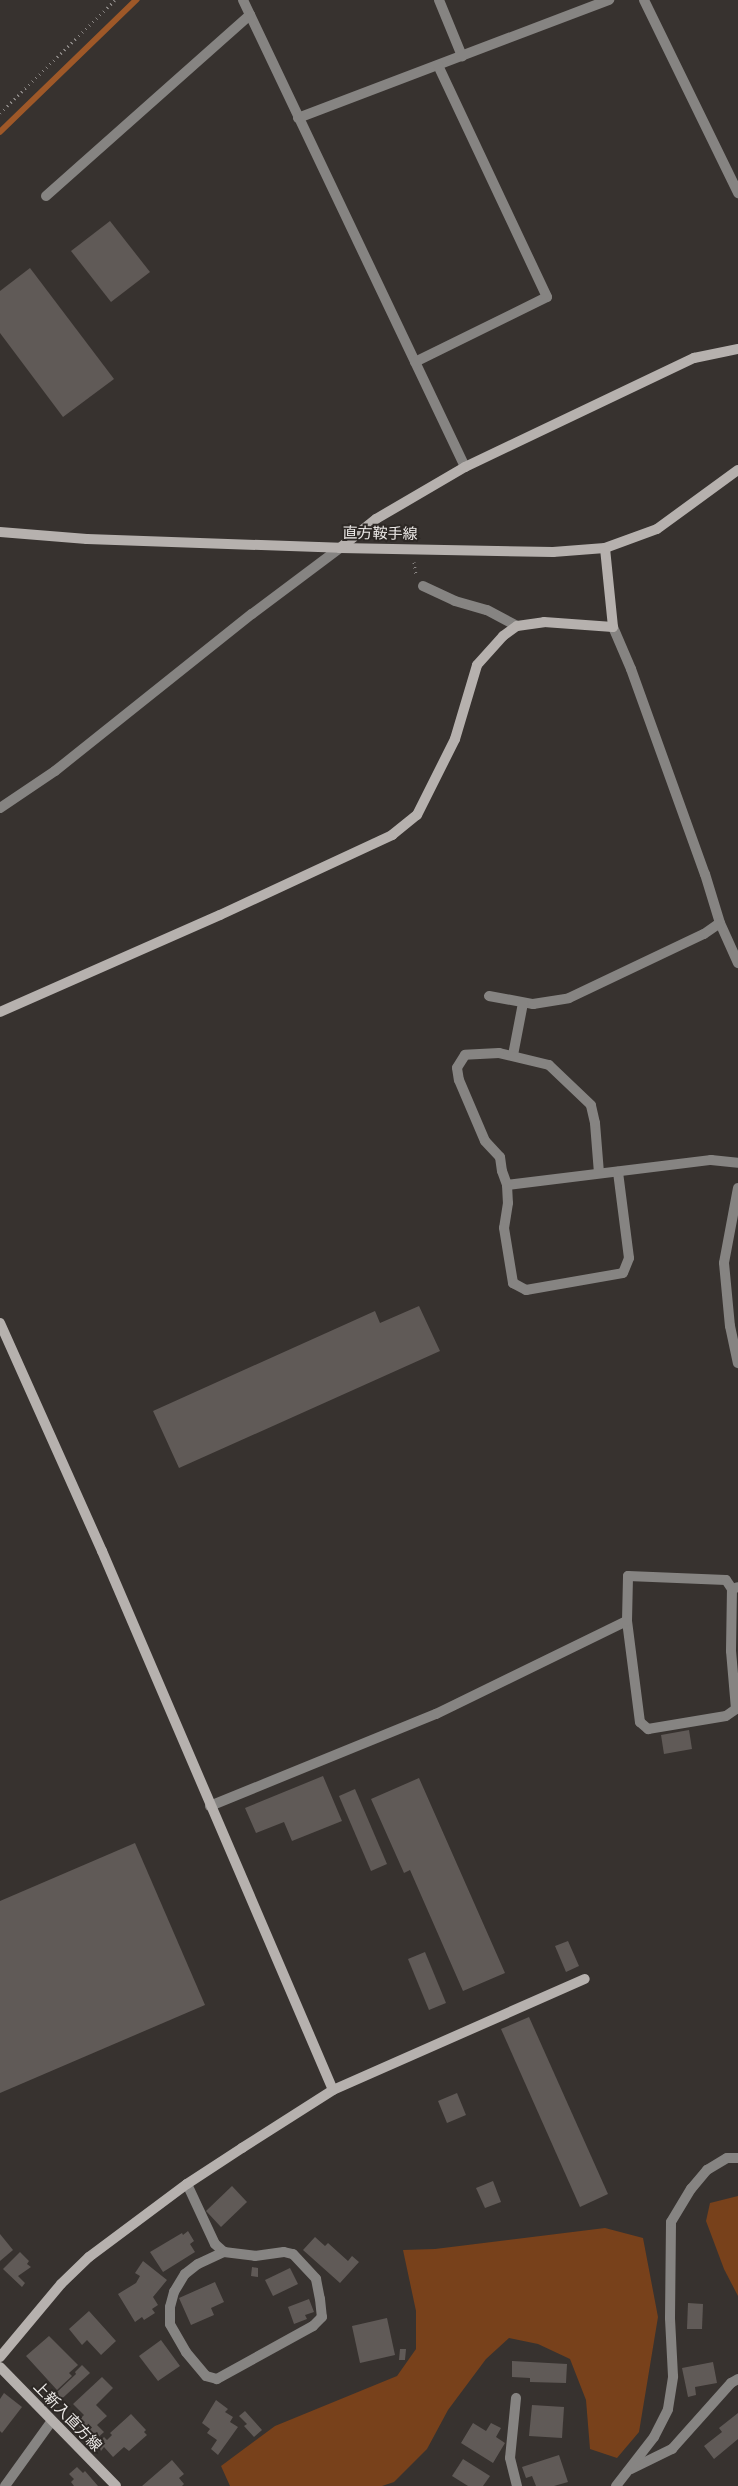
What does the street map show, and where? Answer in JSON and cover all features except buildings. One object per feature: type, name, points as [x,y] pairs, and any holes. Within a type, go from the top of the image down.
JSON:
[{"type":"street","points":[[243,0],[465,467]]},
{"type":"street","points":[[439,0],[462,56]]},
{"type":"street","points":[[298,118],[609,0]]},
{"type":"street","points":[[644,0],[738,192]]},
{"type":"street","points":[[46,196],[250,14]]},
{"type":"street","points":[[415,362],[546,297],[438,65]]},
{"type":"street","points":[[0,808],[55,770],[376,519],[465,467],[694,358],[738,349]]},
{"type":"street","name":"直方鞍手線","points":[[0,532],[87,539],[340,548],[553,552],[605,548],[657,529],[738,470]]},
{"type":"street","points":[[605,548],[613,627],[635,678],[705,874],[720,923],[738,963]]},
{"type":"street","points":[[423,586],[455,601],[487,610],[517,626]]},
{"type":"street","points":[[0,1012],[238,907],[392,835],[417,814],[454,739],[478,665],[503,636],[517,626],[544,622],[613,627]]},
{"type":"street","points":[[488,996],[533,1004],[568,998],[704,934],[720,923]]},
{"type":"street","points":[[513,1055],[523,1003]]},
{"type":"street","points":[[599,1173],[595,1123],[591,1105],[549,1065],[500,1053],[465,1055],[457,1068],[459,1080],[485,1141],[500,1157],[507,1185],[508,1203],[504,1228],[513,1283],[526,1290],[622,1273],[629,1258],[618,1172]]},
{"type":"street","points":[[507,1185],[711,1160],[738,1163]]},
{"type":"street","points":[[738,1188],[724,1263],[730,1326],[738,1362]]},
{"type":"street","points":[[0,1323],[26,1386],[102,1551],[333,2090]]},
{"type":"street","points":[[628,1576],[726,1580],[735,1588],[731,1651],[736,1709],[726,1716],[648,1729],[640,1722],[628,1621],[628,1576]]},
{"type":"street","points":[[210,1806],[436,1714],[628,1621]]},
{"type":"street","points":[[0,2357],[61,2284],[89,2258],[187,2184],[333,2090],[585,1979]]},
{"type":"street","points":[[616,2486],[654,2437],[668,2408],[673,2376],[670,2318],[671,2222],[690,2189],[707,2170],[727,2158],[738,2158]]},
{"type":"street","points":[[187,2184],[215,2244],[224,2252],[255,2256],[284,2252],[293,2254],[316,2280],[322,2317],[313,2326],[217,2379],[206,2376],[186,2352],[170,2324],[170,2307],[174,2292],[185,2274],[198,2264],[224,2252]]},
{"type":"street","name":"上新入直方線","points":[[0,2367],[51,2422],[116,2486]]},
{"type":"street","points":[[630,2469],[672,2449],[731,2383],[738,2379]]},
{"type":"street","points":[[516,2398],[510,2458],[517,2486]]},
{"type":"street","points":[[5,2486],[51,2422]]},
{"type":"path","points":[[0,113],[115,0]]},
{"type":"path","points":[[412,549],[417,580],[423,586]]},
{"type":"shaded area","points":[[738,2196],[738,2296],[724,2269],[706,2221],[710,2203]]},
{"type":"shaded area","points":[[605,2228],[643,2238],[658,2317],[639,2432],[617,2458],[590,2449],[586,2400],[570,2359],[538,2344],[509,2338],[486,2359],[448,2410],[427,2449],[394,2482],[382,2486],[230,2486],[221,2466],[275,2426],[397,2376],[416,2349],[416,2311],[403,2250],[435,2249]]},
{"type":"waterway","points":[[0,132],[136,0]]}]
